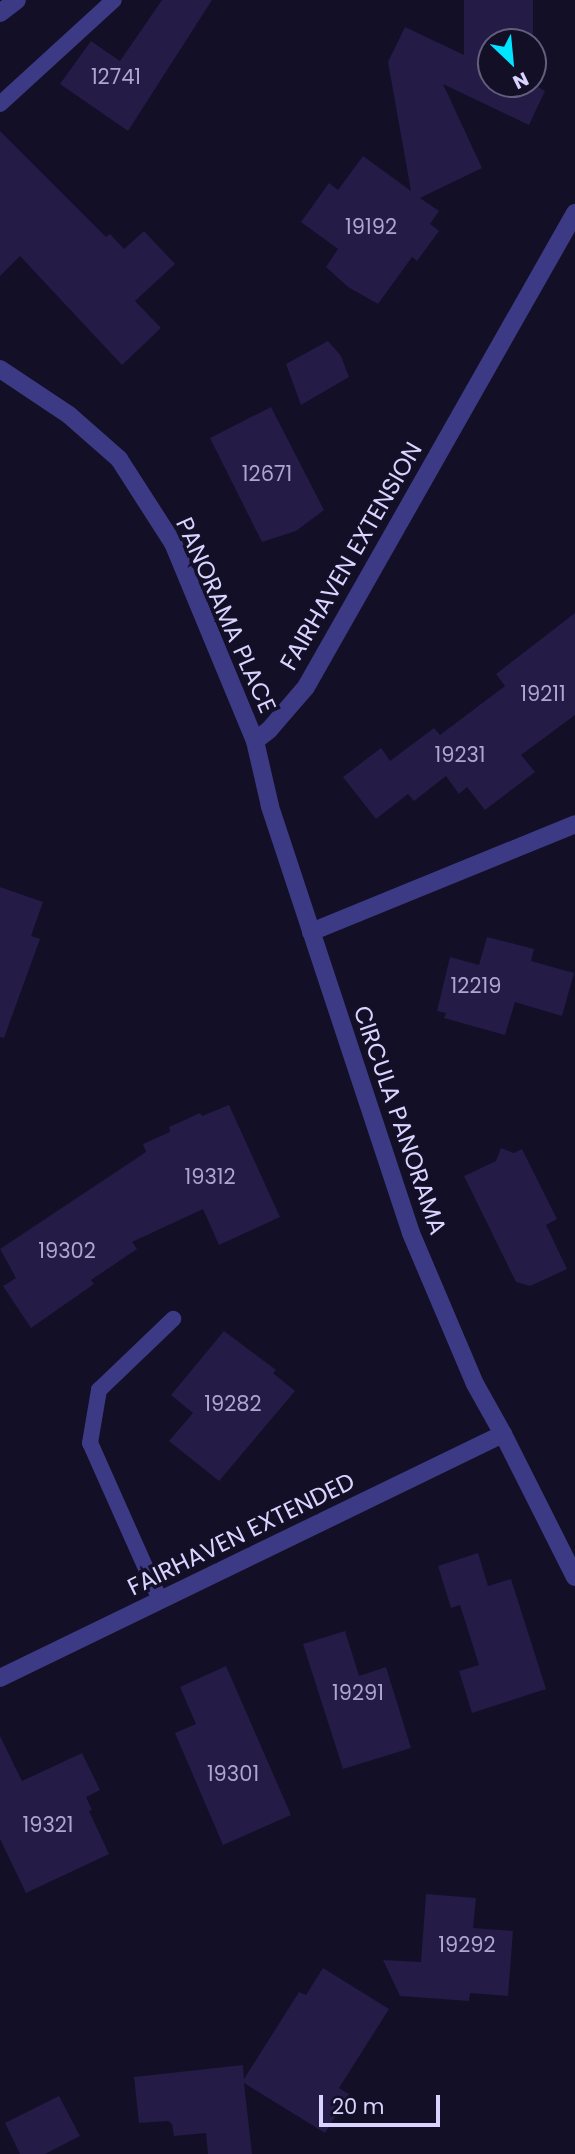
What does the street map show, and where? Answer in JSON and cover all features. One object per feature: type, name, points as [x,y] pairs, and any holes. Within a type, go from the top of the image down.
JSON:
[{"type":"street","points":[[0,13],[17,0]]},
{"type":"street","name":"FAIRHAVEN EXTENSION","points":[[255,741],[269,730],[306,687],[575,212]]},
{"type":"street","name":"PANORAMA PLACE","points":[[0,369],[69,415],[119,459],[173,543],[255,741]]},
{"type":"street","points":[[255,741],[270,806],[312,932],[575,824]]},
{"type":"street","name":"CIRCULA PANORAMA","points":[[312,932],[411,1233],[475,1384],[575,1577]]},
{"type":"street","name":"FAIRHAVEN EXTENDED","points":[[0,1678],[503,1434]]},
{"type":"lane","points":[[0,104],[114,0]]},
{"type":"lane","points":[[160,1600],[90,1443],[99,1390],[173,1319]]},
{"type":"building","points":[[162,0],[212,0],[128,131],[60,84],[91,41],[120,61]]},
{"type":"building","points":[[464,0],[533,0],[533,28],[477,28],[477,98],[542,98],[529,125],[443,84],[482,168],[420,198],[439,211],[430,224],[439,231],[417,261],[412,257],[378,304],[348,287],[326,267],[338,249],[301,222],[329,183],[338,190],[363,156],[411,191],[388,62],[405,27],[464,55]]},
{"type":"building","points":[[0,131],[106,237],[110,234],[124,249],[144,231],[175,264],[135,301],[161,328],[122,365],[20,256],[0,276]]},
{"type":"building","points":[[328,341],[341,356],[349,377],[301,405],[286,364]]},
{"type":"building","points":[[271,407],[324,510],[296,531],[262,542],[210,438]]},
{"type":"building","points":[[575,613],[575,715],[521,755],[535,772],[485,810],[467,787],[459,794],[446,776],[414,801],[408,794],[376,819],[343,777],[381,748],[390,761],[434,728],[440,735],[505,686],[496,674]]},
{"type":"building","points":[[0,887],[43,902],[31,936],[40,939],[4,1038],[0,1037]]},
{"type":"building","points":[[487,937],[534,949],[531,961],[574,973],[562,1016],[515,1002],[505,1035],[444,1018],[446,1013],[437,1011],[450,957],[479,965]]},
{"type":"building","points":[[229,1105],[280,1217],[219,1245],[203,1209],[132,1242],[137,1249],[91,1280],[94,1284],[31,1328],[3,1286],[16,1278],[0,1249],[146,1152],[143,1144],[170,1132],[169,1127],[200,1113],[202,1116]]},
{"type":"building","points":[[501,1148],[514,1153],[522,1149],[557,1219],[546,1225],[567,1269],[530,1286],[516,1282],[464,1176],[496,1161]]},
{"type":"building","points":[[224,1331],[276,1370],[273,1373],[295,1391],[219,1481],[169,1441],[193,1413],[171,1395]]},
{"type":"building","points":[[478,1553],[488,1586],[511,1579],[546,1689],[472,1713],[459,1671],[479,1665],[460,1605],[451,1608],[438,1566]]},
{"type":"building","points":[[345,1631],[359,1676],[386,1667],[411,1748],[343,1769],[303,1644]]},
{"type":"building","points":[[226,1666],[291,1815],[223,1845],[175,1733],[196,1724],[180,1687]]},
{"type":"building","points":[[0,1736],[22,1781],[82,1753],[100,1790],[86,1797],[92,1810],[89,1811],[109,1854],[26,1893],[0,1839]]},
{"type":"building","points":[[426,1894],[476,1898],[473,1928],[513,1931],[508,1996],[470,1993],[469,2001],[400,1996],[383,1960],[421,1962]]},
{"type":"building","points":[[323,1968],[389,2009],[339,2088],[349,2094],[325,2133],[244,2083],[252,2154],[208,2154],[206,2133],[174,2136],[172,2124],[168,2121],[139,2123],[134,2077],[243,2065],[244,2079],[299,1992],[306,1995]]},
{"type":"building","points":[[59,2096],[80,2136],[45,2154],[20,2154],[5,2123]]}]
